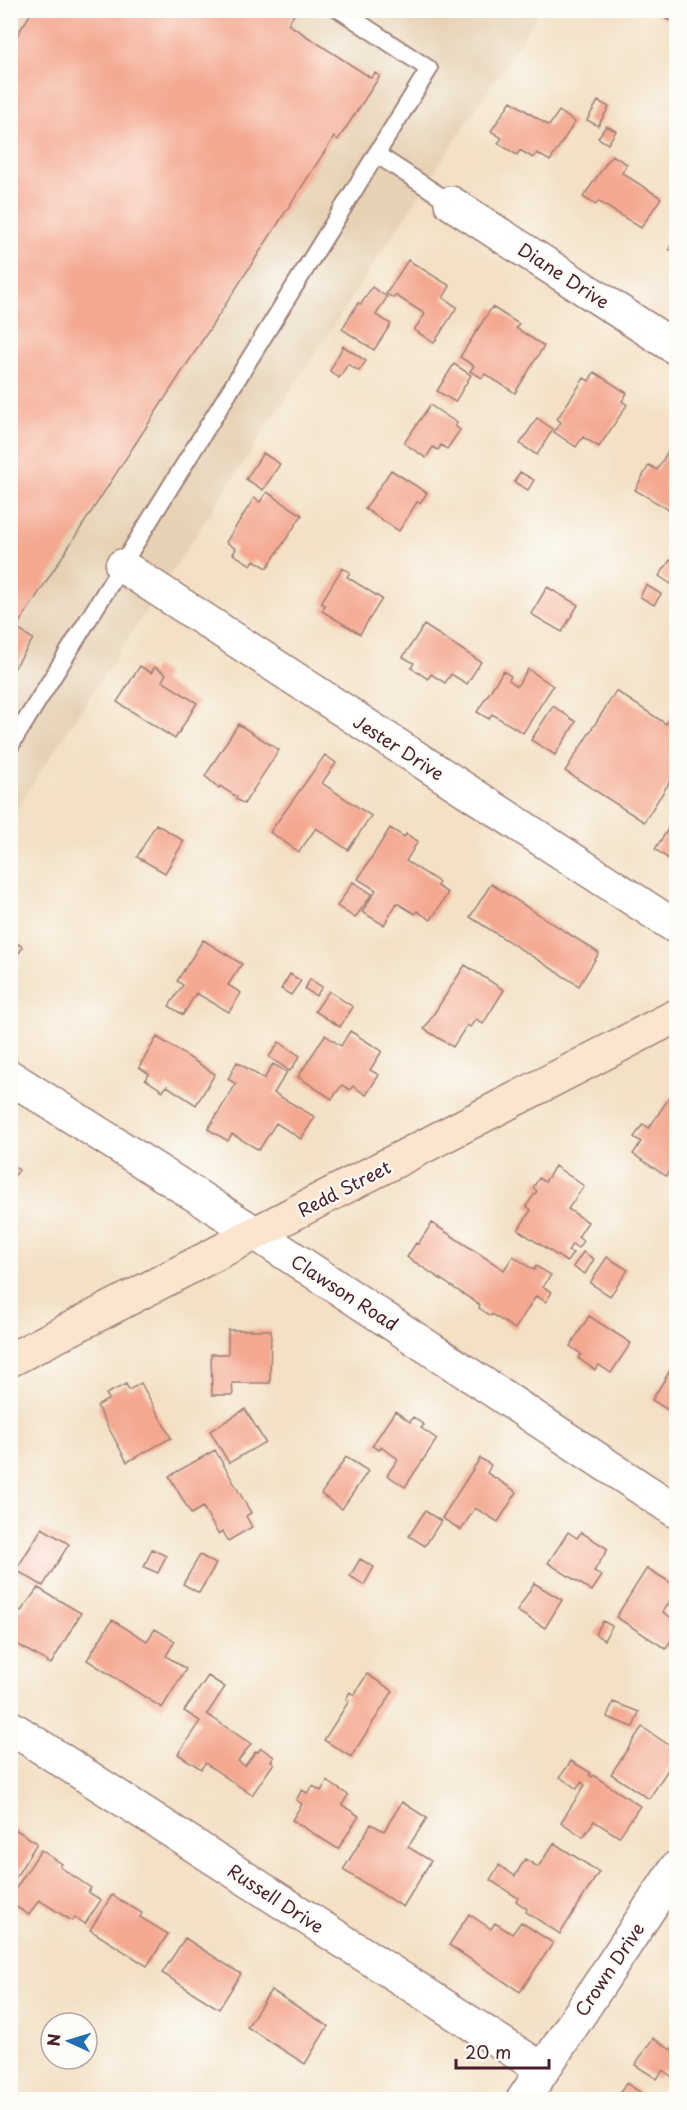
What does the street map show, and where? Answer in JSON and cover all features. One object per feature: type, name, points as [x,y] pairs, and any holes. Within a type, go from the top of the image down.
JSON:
[{"type":"street","name":"Diane Drive","points":[[450,203],[676,348]]},
{"type":"street","name":"Jester Drive","points":[[122,566],[676,927]]},
{"type":"street","name":"Redd Street","points":[[10,1360],[676,1016]]},
{"type":"street","name":"Clawson Road","points":[[10,1077],[255,1233],[676,1511]]},
{"type":"street","name":"Russell Drive","points":[[10,1727],[542,2069]]},
{"type":"street","name":"Crown Drive","points":[[523,2100],[676,1868]]},
{"type":"lane","points":[[10,746],[429,69],[340,10]]},
{"type":"lane","points":[[376,154],[450,203]]},
{"type":"shaded area","points":[[11,11],[540,11],[11,817]]},
{"type":"building","points":[[33,10],[297,10],[288,24],[371,78],[375,73],[380,76],[338,140],[334,137],[16,628],[33,639],[10,675],[10,46]]},
{"type":"building","points":[[651,10],[676,10],[669,21]]},
{"type":"building","points":[[511,101],[549,126],[559,111],[575,122],[550,161],[537,153],[533,158],[520,150],[517,155],[498,143],[502,138],[491,131]]},
{"type":"building","points":[[598,101],[609,107],[598,126],[587,120]]},
{"type":"building","points":[[606,126],[616,131],[608,144],[598,138]]},
{"type":"building","points":[[612,155],[627,164],[622,173],[661,198],[641,228],[598,201],[596,205],[583,197]]},
{"type":"building","points":[[676,237],[676,253],[669,249]]},
{"type":"building","points":[[408,260],[450,286],[443,298],[457,307],[434,343],[414,330],[425,314],[395,295],[394,298],[386,294]]},
{"type":"building","points":[[372,287],[387,297],[376,315],[391,324],[374,350],[342,329],[358,303],[361,304]]},
{"type":"building","points":[[492,307],[519,324],[516,328],[544,346],[515,393],[485,374],[482,378],[470,371],[474,366],[460,357]]},
{"type":"building","points":[[343,346],[366,361],[359,371],[348,364],[339,378],[330,371]]},
{"type":"building","points":[[454,364],[471,375],[455,402],[437,391]]},
{"type":"building","points":[[594,372],[627,393],[622,401],[627,405],[599,447],[583,437],[576,447],[554,432],[561,422],[557,419],[584,378],[589,381]]},
{"type":"building","points":[[430,405],[457,423],[455,426],[460,430],[447,449],[441,445],[438,450],[433,447],[426,458],[404,443]]},
{"type":"building","points":[[537,418],[553,429],[537,455],[520,444]]},
{"type":"building","points":[[676,437],[676,514],[635,490],[649,465],[657,470]]},
{"type":"building","points":[[263,453],[280,464],[263,490],[246,479]]},
{"type":"building","points":[[391,470],[427,493],[420,503],[417,502],[399,531],[365,509]]},
{"type":"building","points":[[520,472],[534,480],[528,490],[514,482]]},
{"type":"building","points":[[267,492],[302,515],[267,568],[254,560],[251,565],[233,554],[236,549],[226,542],[254,498],[260,502]]},
{"type":"building","points":[[670,560],[676,565],[676,576],[671,584],[659,576]]},
{"type":"building","points":[[342,568],[350,572],[347,577],[382,599],[360,634],[322,611],[325,605],[321,603]]},
{"type":"building","points":[[646,585],[661,594],[654,605],[640,597]]},
{"type":"building","points":[[547,587],[578,605],[562,632],[531,614]]},
{"type":"building","points":[[424,625],[481,662],[467,684],[451,674],[445,683],[431,674],[428,679],[411,668],[414,663],[403,657]]},
{"type":"building","points":[[140,666],[151,673],[155,667],[166,674],[162,681],[197,703],[175,739],[117,702]]},
{"type":"building","points":[[528,669],[553,686],[523,733],[492,714],[489,719],[477,712],[503,671],[511,676],[509,680],[517,686]]},
{"type":"building","points":[[616,691],[666,724],[676,708],[676,772],[644,822],[565,771]]},
{"type":"building","points":[[553,706],[576,722],[555,755],[531,740]]},
{"type":"building","points":[[238,724],[279,750],[244,804],[205,776]]},
{"type":"building","points":[[325,755],[336,763],[322,783],[371,816],[348,850],[316,828],[299,852],[270,832]]},
{"type":"building","points":[[676,817],[676,864],[655,849]]},
{"type":"building","points":[[156,824],[184,841],[165,873],[137,857]]},
{"type":"building","points":[[390,828],[404,837],[406,834],[418,841],[406,861],[439,882],[437,886],[448,893],[431,920],[397,903],[384,925],[362,912],[376,890],[358,879]]},
{"type":"building","points":[[353,882],[372,894],[355,918],[337,906]]},
{"type":"building","points":[[491,884],[599,953],[579,986],[470,917]]},
{"type":"building","points":[[10,939],[23,947],[10,966]]},
{"type":"building","points":[[203,940],[242,964],[228,985],[241,993],[229,1012],[196,993],[183,1015],[169,1006],[183,985],[177,981]]},
{"type":"building","points":[[465,965],[504,990],[483,1024],[476,1019],[470,1027],[467,1025],[453,1047],[424,1029]]},
{"type":"building","points":[[290,974],[301,981],[291,995],[281,989]]},
{"type":"building","points":[[310,979],[322,987],[316,996],[305,989]]},
{"type":"building","points":[[329,991],[353,1007],[340,1027],[315,1011]]},
{"type":"building","points":[[350,1031],[382,1051],[370,1070],[379,1075],[366,1095],[353,1086],[350,1090],[342,1085],[332,1099],[298,1077],[325,1035],[341,1046]]},
{"type":"building","points":[[157,1037],[215,1074],[196,1105],[167,1086],[163,1091],[145,1079],[149,1074],[139,1067]]},
{"type":"building","points":[[279,1042],[300,1056],[290,1071],[269,1057]]},
{"type":"building","points":[[237,1062],[264,1079],[273,1064],[287,1072],[274,1093],[315,1117],[301,1139],[276,1123],[259,1150],[232,1134],[228,1141],[208,1129],[236,1084],[228,1079]]},
{"type":"building","points":[[669,1098],[676,1104],[676,1159],[666,1176],[633,1154],[641,1142],[634,1137],[643,1124],[649,1128]]},
{"type":"building","points":[[10,1164],[19,1170],[10,1182]]},
{"type":"building","points":[[555,1166],[584,1186],[568,1209],[588,1222],[578,1237],[583,1241],[578,1248],[572,1244],[568,1251],[573,1253],[567,1262],[518,1230],[531,1210],[526,1206],[537,1191],[533,1188],[539,1178],[545,1182]]},
{"type":"building","points":[[432,1223],[504,1270],[513,1256],[534,1270],[536,1266],[551,1275],[543,1287],[552,1292],[546,1302],[536,1296],[515,1329],[479,1308],[480,1305],[407,1257]]},
{"type":"building","points":[[583,1252],[594,1259],[585,1274],[573,1267]]},
{"type":"building","points":[[607,1257],[628,1270],[610,1296],[590,1283]]},
{"type":"building","points":[[589,1316],[631,1343],[611,1373],[599,1365],[595,1370],[578,1358],[581,1354],[570,1346]]},
{"type":"building","points":[[228,1330],[271,1330],[270,1383],[232,1383],[233,1395],[212,1395],[211,1354],[228,1354]]},
{"type":"building","points":[[676,1361],[676,1415],[652,1400]]},
{"type":"building","points":[[141,1383],[171,1438],[127,1462],[97,1406],[109,1399],[106,1394],[126,1384],[129,1390]]},
{"type":"building","points":[[245,1409],[265,1442],[229,1463],[210,1431]]},
{"type":"building","points":[[395,1411],[410,1422],[413,1417],[424,1425],[421,1428],[437,1439],[405,1487],[387,1475],[398,1459],[381,1447],[379,1450],[372,1446]]},
{"type":"building","points":[[215,1450],[251,1513],[246,1516],[252,1527],[228,1541],[223,1531],[218,1534],[203,1507],[191,1514],[169,1476]]},
{"type":"building","points":[[346,1457],[368,1471],[342,1509],[321,1494]]},
{"type":"building","points":[[480,1458],[491,1465],[487,1473],[517,1492],[498,1522],[475,1508],[461,1530],[442,1518]]},
{"type":"building","points":[[425,1511],[441,1521],[425,1546],[409,1536]]},
{"type":"building","points":[[42,1528],[69,1544],[43,1586],[16,1570]]},
{"type":"building","points":[[568,1532],[577,1538],[581,1532],[608,1549],[594,1571],[602,1576],[592,1591],[548,1563]]},
{"type":"building","points":[[152,1549],[166,1556],[158,1573],[144,1567]]},
{"type":"building","points":[[200,1555],[216,1564],[199,1593],[183,1584]]},
{"type":"building","points":[[360,1559],[374,1567],[364,1585],[350,1576]]},
{"type":"building","points":[[647,1568],[676,1586],[676,1591],[663,1612],[676,1621],[676,1632],[666,1649],[616,1617]]},
{"type":"building","points":[[534,1583],[562,1600],[545,1628],[517,1611]]},
{"type":"building","points":[[38,1588],[81,1613],[51,1664],[10,1640],[10,1605],[21,1611]]},
{"type":"building","points":[[112,1620],[147,1641],[155,1629],[175,1641],[166,1656],[186,1669],[162,1708],[87,1660]]},
{"type":"building","points":[[603,1621],[612,1626],[604,1640],[595,1634]]},
{"type":"building","points":[[367,1674],[393,1691],[351,1757],[324,1740],[349,1701],[346,1699],[350,1692],[354,1695]]},
{"type":"building","points":[[208,1676],[225,1687],[207,1714],[251,1744],[238,1761],[245,1766],[261,1748],[274,1757],[271,1761],[274,1763],[252,1795],[205,1763],[201,1769],[178,1754],[200,1721],[184,1711]]},
{"type":"building","points":[[613,1702],[639,1712],[633,1727],[607,1717]]},
{"type":"building","points":[[642,1727],[676,1750],[676,1757],[649,1799],[611,1774]]},
{"type":"building","points":[[571,1761],[591,1773],[589,1775],[592,1777],[593,1775],[640,1806],[619,1837],[594,1821],[583,1837],[561,1822],[585,1785],[581,1782],[577,1789],[560,1777]]},
{"type":"building","points":[[327,1781],[348,1795],[342,1805],[359,1816],[338,1849],[292,1820],[302,1804],[296,1800],[302,1790],[307,1793],[313,1786],[321,1791]]},
{"type":"building","points":[[402,1802],[427,1818],[408,1847],[431,1861],[403,1907],[343,1870],[371,1824],[384,1831]]},
{"type":"building","points":[[10,1826],[37,1843],[14,1880],[10,1878]]},
{"type":"building","points":[[554,1843],[599,1872],[560,1934],[526,1912],[527,1909],[516,1901],[518,1898],[490,1880],[499,1865],[515,1876],[525,1859],[538,1867]]},
{"type":"building","points":[[41,1850],[62,1864],[60,1867],[91,1888],[88,1892],[101,1900],[85,1924],[75,1917],[72,1921],[39,1900],[29,1915],[10,1903],[10,1897]]},
{"type":"building","points":[[112,1895],[142,1913],[140,1917],[168,1934],[147,1966],[90,1930]]},
{"type":"building","points":[[469,1914],[491,1929],[495,1923],[512,1934],[521,1922],[553,1943],[520,1992],[449,1945]]},
{"type":"building","points":[[185,1938],[241,1974],[219,2009],[162,1973]]},
{"type":"building","points":[[271,1990],[328,2026],[305,2064],[247,2027]]},
{"type":"building","points":[[653,2038],[671,2050],[676,2041],[676,2080],[663,2070],[657,2079],[635,2065]]},
{"type":"building","points":[[626,2083],[652,2100],[616,2100]]}]
